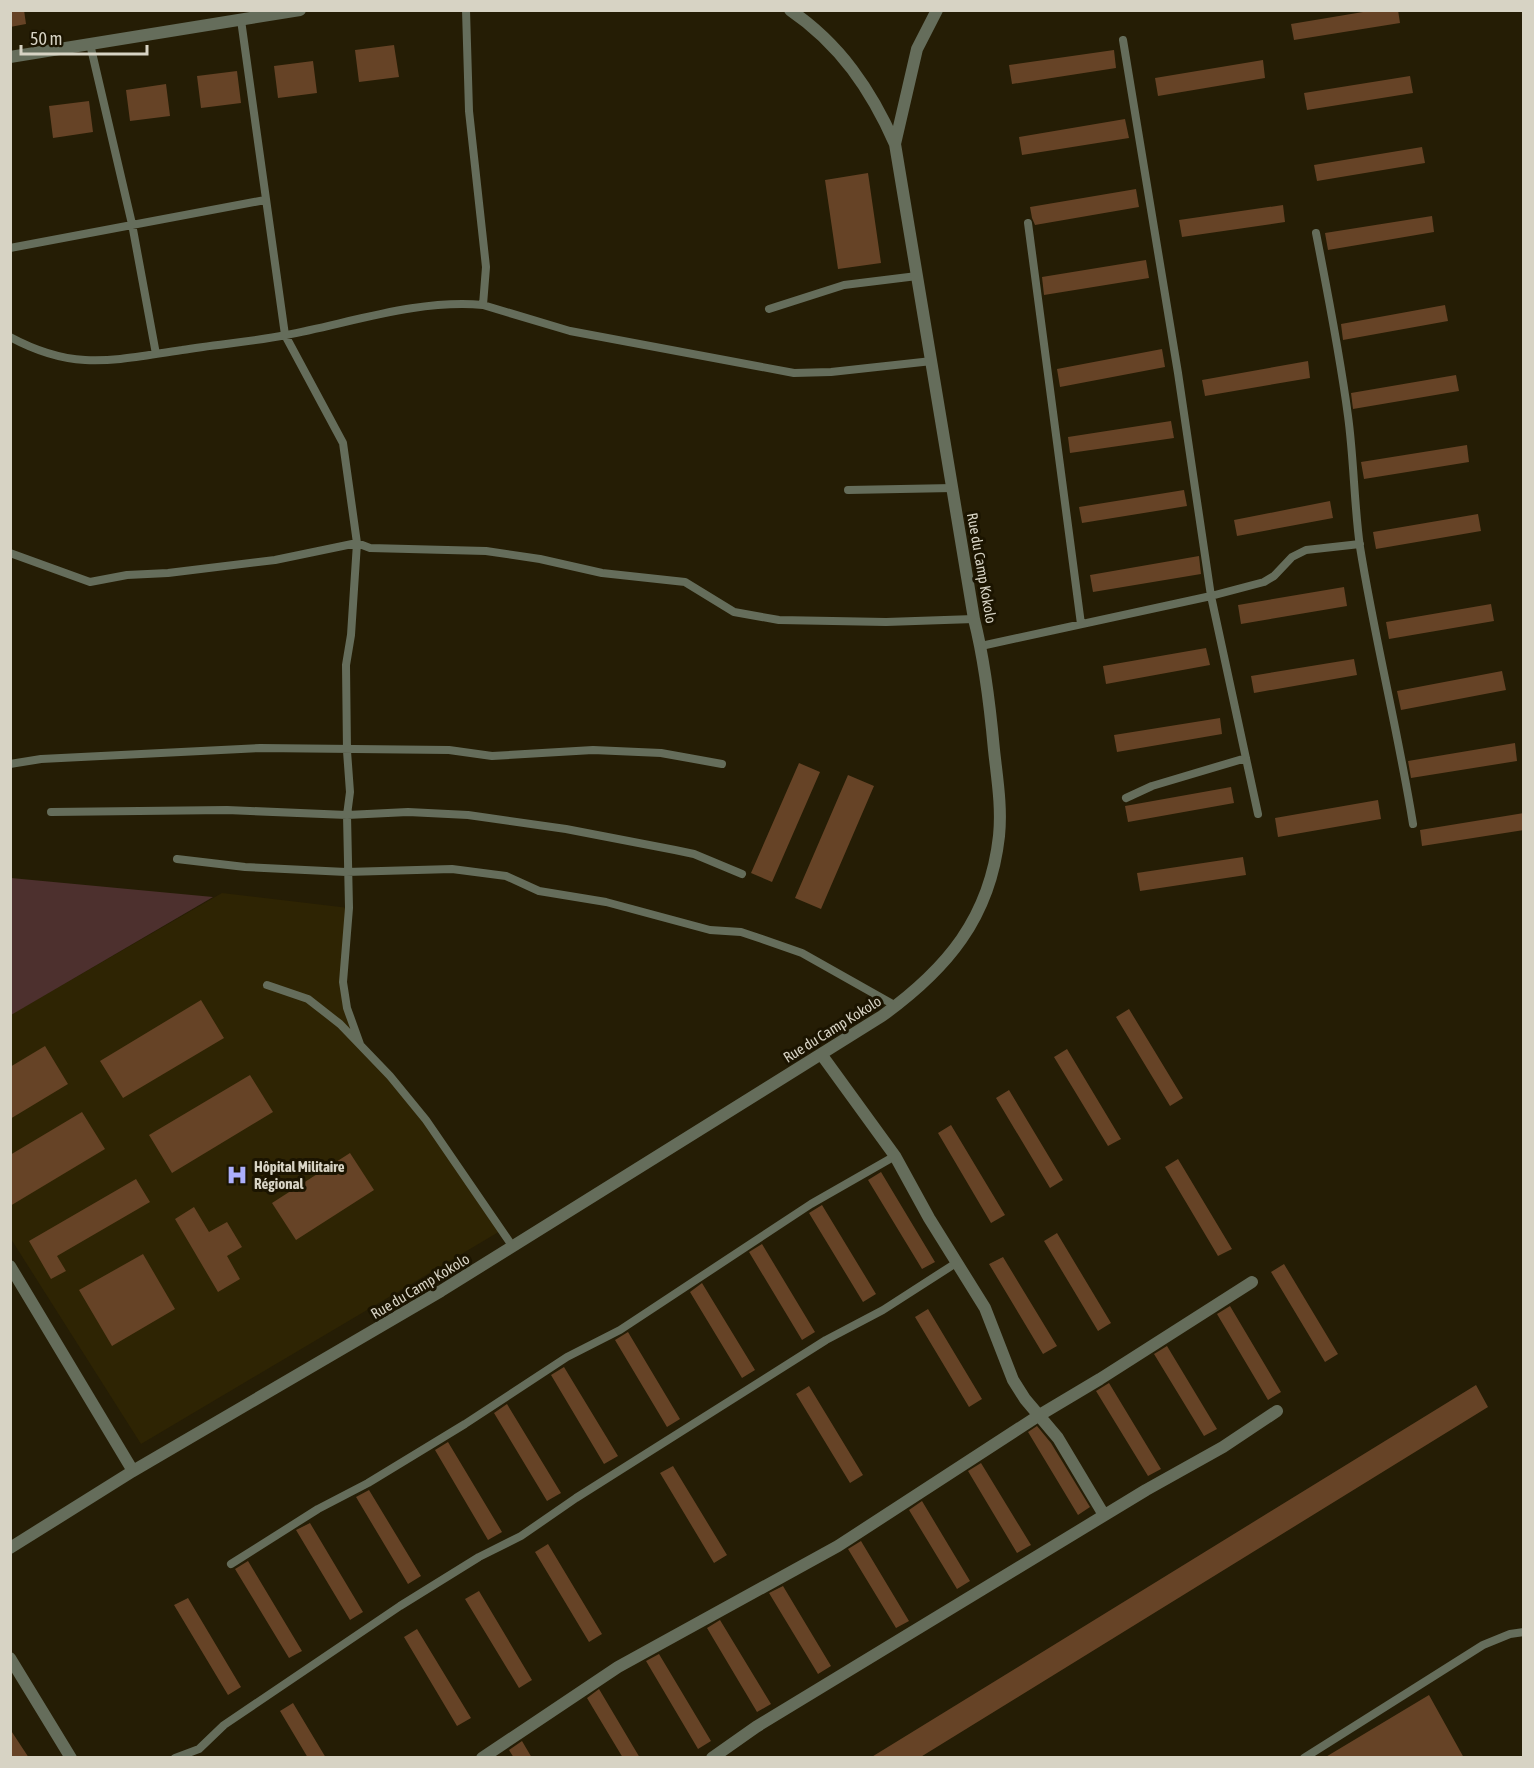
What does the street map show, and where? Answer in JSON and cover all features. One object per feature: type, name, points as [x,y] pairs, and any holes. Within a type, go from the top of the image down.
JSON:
[{"type":"street","points":[[10,57],[300,10]]},
{"type":"street","name":"Rue du Camp Kokolo","points":[[10,1548],[133,1471],[513,1246],[896,1006],[940,969],[960,944],[979,911],[995,861],[1000,810],[981,646],[974,619],[895,144],[860,78],[820,34],[790,10]]},
{"type":"street","name":"Rue du Camp Kokolo","points":[[895,144],[915,57],[937,10]]},
{"type":"street","points":[[821,1054],[895,1156],[956,1263],[985,1308],[1013,1380],[1038,1416],[1058,1438],[1104,1515]]},
{"type":"street","points":[[10,1266],[133,1471]]},
{"type":"street","points":[[482,1758],[618,1667],[838,1546],[1038,1416],[1252,1282]]},
{"type":"street","points":[[712,1758],[756,1727],[1104,1515],[1223,1447],[1277,1411]]},
{"type":"street","points":[[10,1658],[70,1758]]},
{"type":"lane","points":[[466,10],[469,111],[486,267],[483,305]]},
{"type":"lane","points":[[241,20],[285,336],[343,443],[357,543],[351,635],[347,657],[347,751],[350,792],[346,815],[346,872],[349,908],[344,982],[347,1008],[360,1044]]},
{"type":"lane","points":[[1123,40],[1176,361],[1211,596],[1258,814]]},
{"type":"lane","points":[[90,44],[132,224],[156,354]]},
{"type":"lane","points":[[10,248],[265,200]]},
{"type":"lane","points":[[1028,223],[1081,624]]},
{"type":"lane","points":[[1316,233],[1336,334],[1348,419],[1360,544],[1372,620],[1404,766],[1413,824]]},
{"type":"lane","points":[[770,309],[844,285],[917,276]]},
{"type":"lane","points":[[10,337],[44,354],[80,361],[108,361],[285,336],[421,308],[483,305],[570,331],[794,373],[831,372],[932,361]]},
{"type":"lane","points":[[848,490],[953,488]]},
{"type":"lane","points":[[10,553],[90,582],[142,573],[168,573],[275,560],[357,543],[370,548],[486,551],[540,559],[602,573],[685,582],[734,612],[760,618],[886,622],[974,619]]},
{"type":"lane","points":[[981,646],[1211,596],[1264,582],[1274,576],[1292,557],[1306,550],[1360,544]]},
{"type":"lane","points":[[10,764],[41,759],[260,748],[347,751],[448,750],[492,756],[593,750],[661,753],[722,764]]},
{"type":"lane","points":[[1126,798],[1152,786],[1246,758]]},
{"type":"lane","points":[[51,812],[227,810],[346,815],[408,812],[468,815],[555,827],[694,854],[742,874]]},
{"type":"lane","points":[[177,859],[244,867],[346,872],[452,870],[506,876],[539,891],[606,902],[710,930],[741,932],[802,952],[896,1006]]},
{"type":"lane","points":[[267,986],[308,999],[340,1024],[360,1044],[426,1120],[513,1246]]},
{"type":"lane","points":[[231,1564],[318,1509],[368,1483],[465,1424],[567,1357],[620,1330],[811,1204],[895,1156]]},
{"type":"lane","points":[[175,1758],[199,1749],[224,1725],[400,1606],[479,1557],[521,1536],[576,1498],[826,1340],[883,1310],[956,1263]]},
{"type":"lane","points":[[1304,1758],[1483,1645],[1510,1634],[1524,1632]]},
{"type":"shaded area","points":[[11,878],[213,897],[11,1015]]},
{"type":"shaded area","name":"Hôpital Militaire Régional","points":[[222,893],[349,908],[343,982],[360,1044],[390,1076],[502,1230],[141,1444],[11,1239],[10,1015]]},
{"type":"building","points":[[10,10],[24,10],[26,24],[10,27]]},
{"type":"building","points":[[1375,10],[1398,10],[1400,23],[1294,40],[1291,24]]},
{"type":"building","points":[[394,45],[399,77],[359,82],[355,50]]},
{"type":"building","points":[[1114,50],[1116,68],[1012,84],[1009,65]]},
{"type":"building","points":[[1263,60],[1265,78],[1158,96],[1155,78]]},
{"type":"building","points":[[313,61],[317,93],[278,98],[274,66]]},
{"type":"building","points":[[237,71],[241,103],[201,108],[197,76]]},
{"type":"building","points":[[1410,76],[1413,93],[1307,110],[1304,93]]},
{"type":"building","points":[[166,84],[170,116],[130,121],[126,90]]},
{"type":"building","points":[[89,101],[93,132],[53,138],[49,106]]},
{"type":"building","points":[[1125,119],[1129,138],[1022,155],[1019,137]]},
{"type":"building","points":[[1422,147],[1425,163],[1317,181],[1314,165]]},
{"type":"building","points":[[868,173],[881,263],[838,269],[825,180]]},
{"type":"building","points":[[1136,189],[1139,207],[1035,225],[1032,218],[1030,207]]},
{"type":"building","points":[[1283,205],[1285,222],[1182,237],[1179,220]]},
{"type":"building","points":[[1432,216],[1434,232],[1328,250],[1325,233]]},
{"type":"building","points":[[1146,260],[1149,278],[1044,295],[1042,277]]},
{"type":"building","points":[[1445,305],[1448,321],[1343,340],[1341,324]]},
{"type":"building","points":[[1162,349],[1165,367],[1060,387],[1057,369]]},
{"type":"building","points":[[1308,361],[1310,378],[1205,396],[1202,380]]},
{"type":"building","points":[[1456,375],[1459,391],[1353,409],[1351,393]]},
{"type":"building","points":[[1171,421],[1174,438],[1070,453],[1068,437]]},
{"type":"building","points":[[1467,445],[1469,462],[1364,479],[1361,462]]},
{"type":"building","points":[[1184,490],[1187,506],[1082,523],[1079,507]]},
{"type":"building","points":[[1330,501],[1333,518],[1237,536],[1234,520]]},
{"type":"building","points":[[1478,514],[1481,531],[1376,549],[1373,532]]},
{"type":"building","points":[[1199,556],[1201,574],[1093,592],[1090,575]]},
{"type":"building","points":[[1344,587],[1347,606],[1241,624],[1238,605]]},
{"type":"building","points":[[1491,604],[1494,621],[1389,639],[1386,622]]},
{"type":"building","points":[[1206,648],[1210,665],[1106,684],[1103,666]]},
{"type":"building","points":[[1354,659],[1357,675],[1254,693],[1251,676]]},
{"type":"building","points":[[1502,671],[1506,690],[1401,710],[1397,691]]},
{"type":"building","points":[[1220,718],[1222,734],[1117,752],[1114,735]]},
{"type":"building","points":[[1515,743],[1517,761],[1411,778],[1408,761]]},
{"type":"building","points":[[799,763],[820,772],[772,882],[751,873]]},
{"type":"building","points":[[848,775],[874,786],[821,909],[795,898]]},
{"type":"building","points":[[1231,787],[1234,803],[1128,822],[1125,806]]},
{"type":"building","points":[[1378,800],[1381,819],[1278,837],[1275,818]]},
{"type":"building","points":[[1524,813],[1524,830],[1422,846],[1420,830]]},
{"type":"building","points":[[1243,857],[1246,875],[1140,891],[1137,873]]},
{"type":"building","points":[[201,1000],[224,1038],[123,1098],[100,1061]]},
{"type":"building","points":[[1129,1009],[1183,1098],[1170,1106],[1116,1017]]},
{"type":"building","points":[[45,1046],[68,1084],[10,1119],[10,1067]]},
{"type":"building","points":[[1067,1049],[1121,1139],[1108,1146],[1054,1057]]},
{"type":"building","points":[[250,1075],[273,1112],[172,1173],[149,1135]]},
{"type":"building","points":[[1009,1090],[1063,1180],[1050,1188],[996,1098]]},
{"type":"building","points":[[82,1112],[105,1149],[10,1206],[10,1155]]},
{"type":"building","points":[[951,1125],[1005,1215],[991,1223],[938,1133]]},
{"type":"building","points":[[350,1153],[374,1190],[296,1240],[272,1203]]},
{"type":"building","points":[[1178,1159],[1232,1249],[1218,1256],[1165,1167]]},
{"type":"building","points":[[881,1172],[935,1262],[922,1269],[868,1180]]},
{"type":"building","points":[[136,1179],[150,1202],[57,1256],[66,1271],[51,1279],[29,1241]]},
{"type":"building","points":[[822,1205],[876,1294],[863,1302],[809,1213]]},
{"type":"building","points":[[194,1207],[209,1232],[227,1222],[242,1247],[227,1256],[240,1279],[218,1292],[175,1219]]},
{"type":"building","points":[[1057,1233],[1111,1323],[1098,1331],[1044,1241]]},
{"type":"building","points":[[762,1244],[815,1332],[802,1340],[749,1252]]},
{"type":"building","points":[[143,1254],[175,1309],[112,1346],[79,1290]]},
{"type":"building","points":[[1003,1257],[1057,1346],[1043,1354],[989,1264]]},
{"type":"building","points":[[1284,1264],[1338,1354],[1325,1362],[1271,1272]]},
{"type":"building","points":[[702,1283],[755,1370],[742,1378],[690,1292]]},
{"type":"building","points":[[1230,1306],[1281,1392],[1268,1400],[1217,1314]]},
{"type":"building","points":[[928,1309],[982,1399],[969,1407],[915,1317]]},
{"type":"building","points":[[628,1332],[680,1419],[667,1427],[615,1340]]},
{"type":"building","points":[[1167,1346],[1217,1429],[1204,1436],[1154,1354]]},
{"type":"building","points":[[564,1367],[618,1456],[604,1464],[551,1375]]},
{"type":"building","points":[[1109,1383],[1161,1469],[1148,1476],[1096,1391]]},
{"type":"building","points":[[1476,1385],[1488,1407],[919,1758],[870,1758]]},
{"type":"building","points":[[809,1386],[863,1475],[850,1483],[796,1394]]},
{"type":"building","points":[[507,1404],[561,1493],[547,1501],[494,1413]]},
{"type":"building","points":[[1037,1426],[1051,1443],[1090,1507],[1078,1515],[1028,1432]]},
{"type":"building","points":[[448,1442],[502,1532],[488,1540],[435,1450]]},
{"type":"building","points":[[981,1463],[1031,1545],[1017,1553],[968,1471]]},
{"type":"building","points":[[673,1466],[727,1555],[714,1563],[660,1473]]},
{"type":"building","points":[[369,1490],[421,1576],[408,1584],[356,1497]]},
{"type":"building","points":[[922,1501],[970,1581],[957,1589],[909,1510]]},
{"type":"building","points":[[310,1523],[363,1612],[350,1620],[296,1530]]},
{"type":"building","points":[[861,1541],[909,1621],[896,1628],[848,1549]]},
{"type":"building","points":[[548,1544],[602,1634],[589,1642],[535,1552]]},
{"type":"building","points":[[248,1561],[302,1651],[289,1658],[235,1569]]},
{"type":"building","points":[[783,1586],[831,1666],[818,1674],[769,1593]]},
{"type":"building","points":[[479,1591],[532,1680],[519,1688],[465,1599]]},
{"type":"building","points":[[188,1598],[241,1687],[228,1695],[174,1605]]},
{"type":"building","points":[[720,1620],[771,1704],[757,1712],[707,1628]]},
{"type":"building","points":[[417,1629],[471,1718],[457,1726],[404,1637]]},
{"type":"building","points":[[659,1654],[711,1741],[698,1749],[646,1661]]},
{"type":"building","points":[[599,1689],[640,1758],[623,1758],[587,1698]]},
{"type":"building","points":[[1429,1695],[1464,1758],[1324,1758]]},
{"type":"building","points":[[293,1703],[326,1758],[308,1758],[280,1711]]},
{"type":"building","points":[[10,1729],[29,1758],[10,1758]]},
{"type":"building","points":[[522,1741],[532,1758],[514,1758],[509,1750]]},
{"type":"place","name":"Hôpital Militaire Régional","points":[[237,1175]]}]
